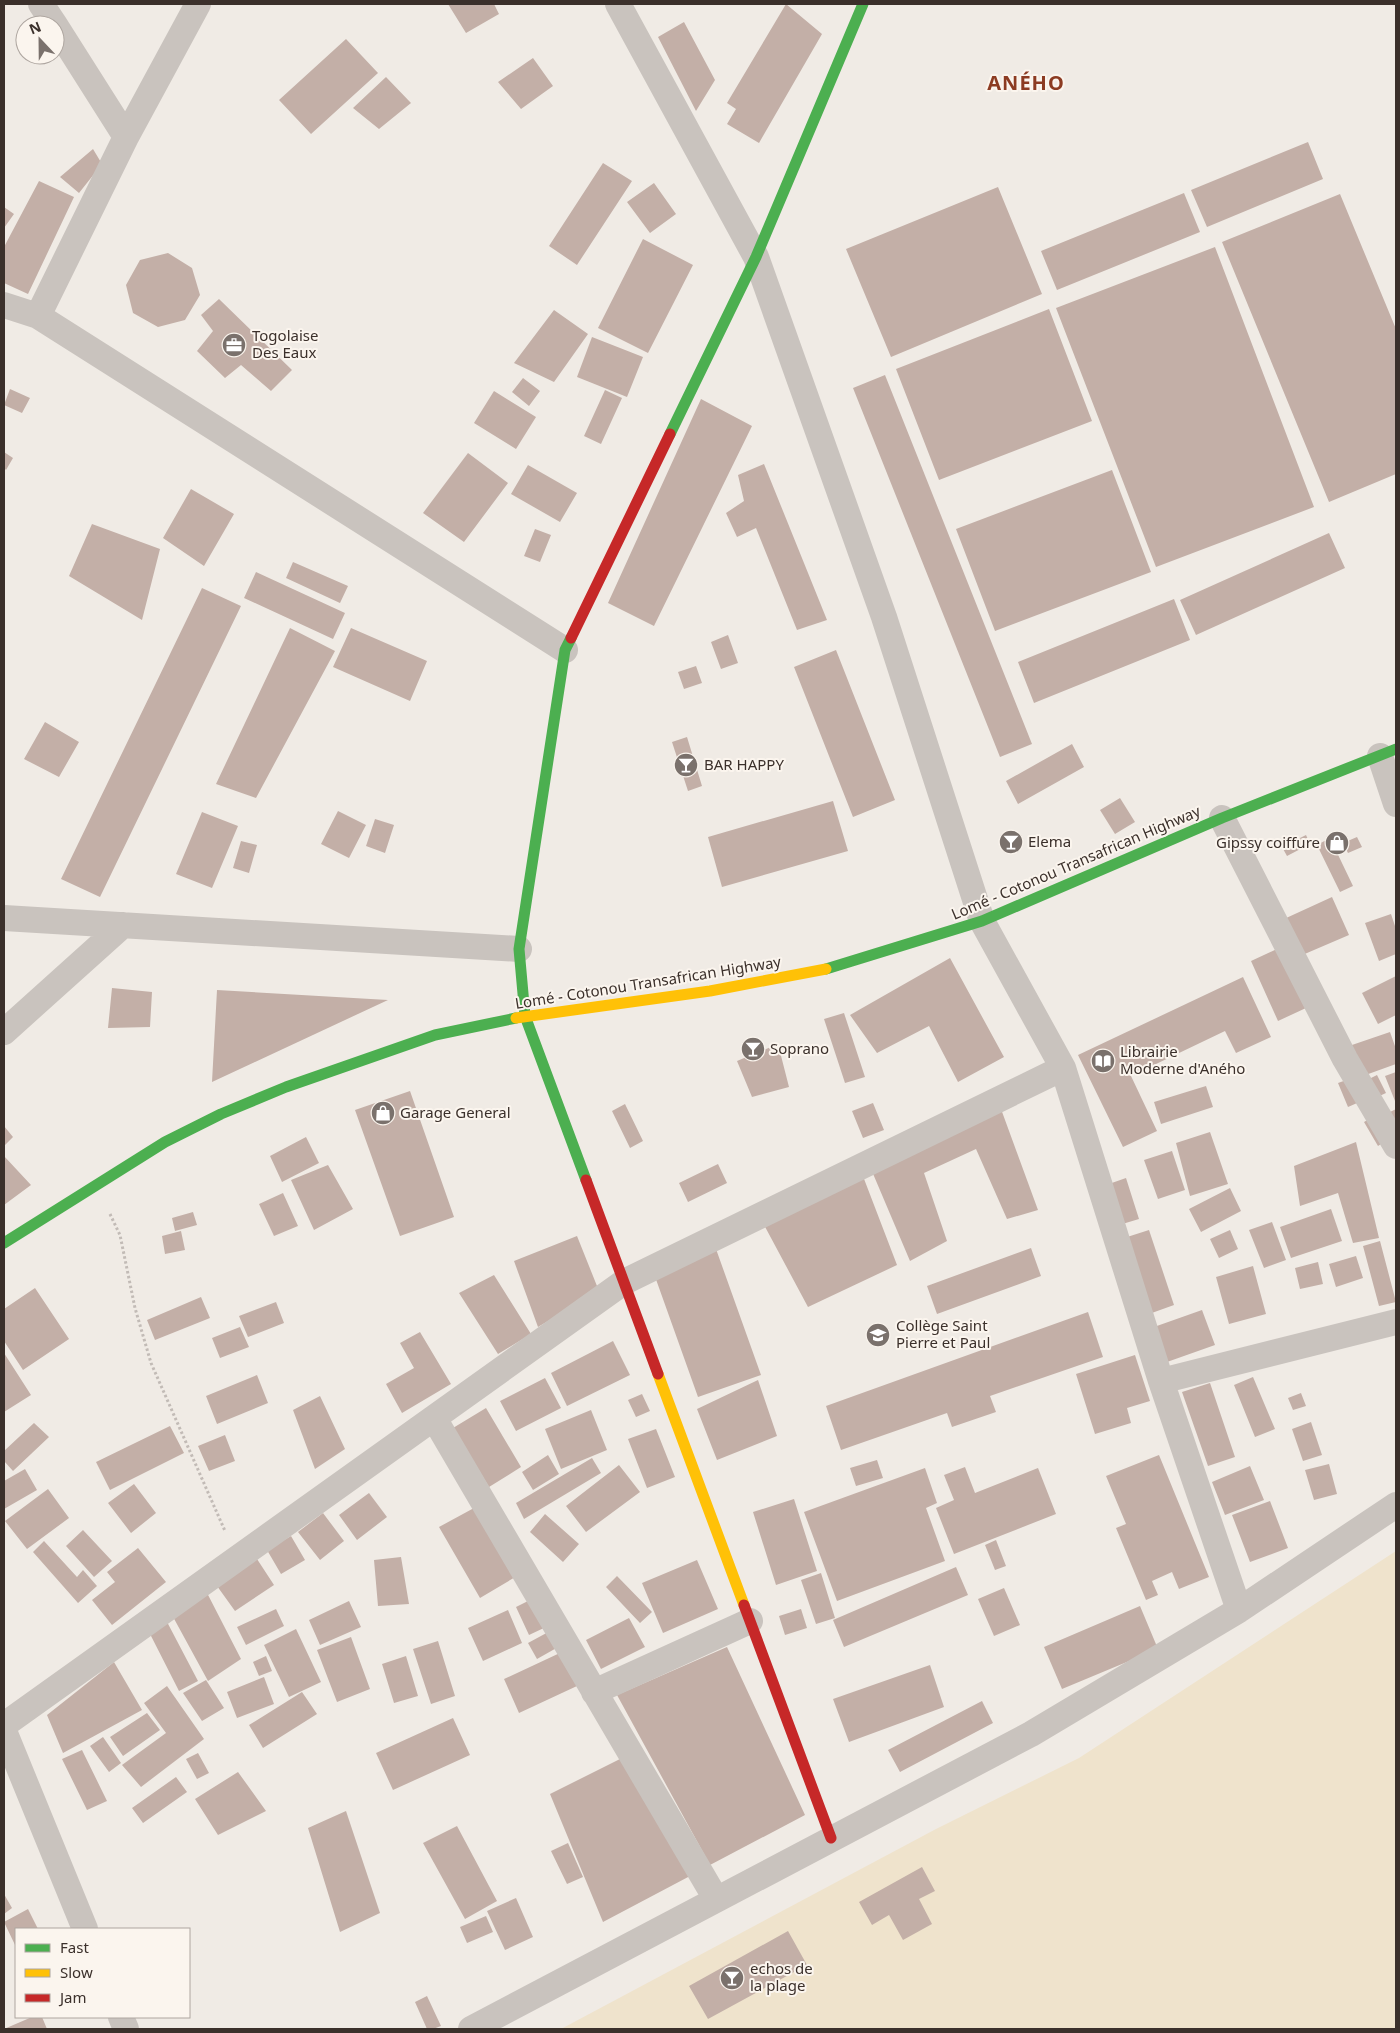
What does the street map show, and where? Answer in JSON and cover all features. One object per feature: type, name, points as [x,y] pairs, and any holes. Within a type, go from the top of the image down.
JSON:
[{"type":"main road","points":[[831,1838],[525,1016],[519,949],[565,650],[756,257],[863,4]]},
{"type":"main road","name":"Lomé - Cotonou Transafrican Highway","points":[[4,1243],[165,1142],[221,1114],[286,1087],[365,1058],[435,1035],[525,1016],[710,991],[832,968],[982,922],[1222,818],[1388,752]]},
{"type":"street","points":[[41,4],[48,15]]},
{"type":"street","points":[[38,316],[126,137],[198,4]]},
{"type":"street","points":[[618,4],[756,257],[884,616],[982,922],[1063,1068],[1161,1382],[1239,1610]]},
{"type":"street","points":[[65,41],[126,137]]},
{"type":"street","points":[[4,305],[38,316],[565,650]]},
{"type":"street","points":[[1388,752],[1396,804]]},
{"type":"street","points":[[1222,818],[1345,1059],[1396,1146]]},
{"type":"street","points":[[4,918],[519,949]]},
{"type":"street","points":[[4,1032],[123,925]]},
{"type":"street","points":[[4,1725],[624,1282],[1063,1068]]},
{"type":"street","points":[[1161,1382],[1396,1322]]},
{"type":"street","points":[[434,1418],[716,1899]]},
{"type":"street","points":[[471,2029],[1031,1734],[1239,1610],[1396,1505]]},
{"type":"street","points":[[594,1692],[750,1621]]},
{"type":"street","points":[[4,1731],[85,1928]]},
{"type":"path","points":[[96,1184],[120,1235],[135,1308],[151,1363],[237,1559]]},
{"type":"sand","points":[[1396,1551],[1396,2029],[561,2029],[936,1829],[1079,1758]]},
{"type":"building","points":[[448,4],[494,4],[499,14],[466,33]]},
{"type":"building","points":[[786,4],[822,34],[759,143],[727,124],[736,109],[727,103]]},
{"type":"building","points":[[684,22],[715,80],[696,111],[658,37]]},
{"type":"building","points":[[346,39],[378,73],[311,134],[279,100]]},
{"type":"building","points":[[533,58],[553,86],[521,109],[498,82]]},
{"type":"building","points":[[386,77],[411,103],[379,129],[353,108]]},
{"type":"building","points":[[1308,142],[1323,179],[1207,227],[1191,190]]},
{"type":"building","points":[[93,149],[102,164],[79,193],[60,177]]},
{"type":"building","points":[[603,163],[632,181],[577,265],[549,246]]},
{"type":"building","points":[[39,181],[74,197],[28,294],[4,283],[4,247]]},
{"type":"building","points":[[654,183],[676,214],[650,233],[627,202]]},
{"type":"building","points":[[998,187],[1042,294],[891,357],[846,249]]},
{"type":"building","points":[[1184,193],[1200,232],[1057,290],[1041,251]]},
{"type":"building","points":[[1340,194],[1396,329],[1396,474],[1329,502],[1222,242]]},
{"type":"building","points":[[4,207],[14,214],[4,228]]},
{"type":"building","points":[[643,239],[693,265],[648,353],[598,328]]},
{"type":"building","points":[[1215,247],[1314,507],[1156,567],[1056,308]]},
{"type":"building","points":[[168,253],[192,268],[200,295],[185,320],[158,327],[133,313],[126,285],[140,260]]},
{"type":"building","points":[[219,299],[292,370],[271,391],[241,365],[225,378],[197,351],[213,331],[201,315]]},
{"type":"building","points":[[1049,309],[1092,421],[939,480],[896,369]]},
{"type":"building","points":[[554,310],[588,334],[554,382],[514,363]]},
{"type":"building","points":[[592,337],[643,357],[627,397],[577,377]]},
{"type":"building","points":[[885,375],[1032,744],[1000,757],[853,388]]},
{"type":"building","points":[[523,378],[540,391],[529,406],[512,392]]},
{"type":"building","points":[[10,389],[30,398],[22,413],[4,405]]},
{"type":"building","points":[[605,390],[622,398],[601,444],[584,436]]},
{"type":"building","points":[[494,391],[536,417],[516,449],[474,423]]},
{"type":"building","points":[[701,399],[752,426],[654,626],[608,603]]},
{"type":"building","points":[[4,452],[13,458],[6,470],[4,468]]},
{"type":"building","points":[[468,453],[508,483],[464,542],[423,513]]},
{"type":"building","points":[[764,464],[827,620],[797,630],[756,528],[737,537],[726,513],[744,501],[738,475]]},
{"type":"building","points":[[528,465],[577,493],[560,522],[511,494]]},
{"type":"building","points":[[1112,470],[1151,572],[995,631],[956,529]]},
{"type":"building","points":[[191,489],[234,514],[204,566],[163,538]]},
{"type":"building","points":[[92,524],[160,549],[142,620],[69,576]]},
{"type":"building","points":[[535,529],[551,535],[540,562],[524,556]]},
{"type":"building","points":[[1329,533],[1345,568],[1196,635],[1180,600]]},
{"type":"building","points":[[293,562],[348,586],[340,603],[286,578]]},
{"type":"building","points":[[256,572],[345,613],[333,639],[244,598]]},
{"type":"building","points":[[202,588],[241,606],[100,897],[61,879]]},
{"type":"building","points":[[1174,599],[1190,640],[1034,703],[1018,662]]},
{"type":"building","points":[[290,628],[335,651],[256,798],[216,784]]},
{"type":"building","points":[[351,628],[427,661],[410,701],[333,667]]},
{"type":"building","points":[[728,635],[738,663],[721,669],[711,642]]},
{"type":"building","points":[[836,650],[895,800],[853,817],[794,667]]},
{"type":"building","points":[[696,666],[702,683],[684,689],[678,672]]},
{"type":"building","points":[[45,722],[79,742],[59,777],[24,759]]},
{"type":"building","points":[[687,737],[702,786],[688,791],[672,742]]},
{"type":"building","points":[[1072,744],[1084,767],[1018,804],[1006,781]]},
{"type":"building","points":[[1120,798],[1135,822],[1115,834],[1100,810]]},
{"type":"building","points":[[833,801],[848,851],[722,887],[708,837]]},
{"type":"building","points":[[338,811],[366,825],[349,858],[321,844]]},
{"type":"building","points":[[202,812],[238,826],[212,888],[176,874]]},
{"type":"building","points":[[375,819],[394,825],[385,853],[366,846]]},
{"type":"building","points":[[1306,835],[1310,844],[1287,856],[1282,847]]},
{"type":"building","points":[[1357,837],[1362,847],[1348,853],[1343,843]]},
{"type":"building","points":[[1330,838],[1353,886],[1340,892],[1317,845]]},
{"type":"building","points":[[241,841],[257,845],[249,873],[233,868]]},
{"type":"building","points":[[1332,897],[1349,935],[1300,956],[1284,919]]},
{"type":"building","points":[[1391,914],[1396,929],[1396,954],[1379,961],[1365,923]]},
{"type":"building","points":[[1279,948],[1306,1008],[1278,1021],[1251,961]]},
{"type":"building","points":[[950,958],[1004,1057],[958,1082],[929,1026],[877,1053],[850,1015]]},
{"type":"building","points":[[1396,976],[1396,1015],[1378,1024],[1362,993]]},
{"type":"building","points":[[1243,977],[1271,1037],[1236,1053],[1225,1031],[1131,1076],[1157,1131],[1123,1147],[1078,1055]]},
{"type":"building","points":[[112,988],[152,992],[150,1027],[108,1028]]},
{"type":"building","points":[[217,990],[388,1000],[212,1082]]},
{"type":"building","points":[[844,1013],[865,1077],[845,1083],[824,1019]]},
{"type":"building","points":[[1390,1032],[1396,1049],[1396,1064],[1360,1077],[1349,1046]]},
{"type":"building","points":[[778,1044],[789,1087],[752,1097],[737,1061]]},
{"type":"building","points":[[1396,1072],[1396,1101],[1395,1101],[1385,1076]]},
{"type":"building","points":[[1377,1075],[1386,1093],[1375,1098],[1367,1080]]},
{"type":"building","points":[[1355,1077],[1364,1100],[1348,1107],[1338,1083]]},
{"type":"building","points":[[1206,1086],[1213,1107],[1161,1124],[1154,1102]]},
{"type":"building","points":[[410,1091],[454,1217],[400,1236],[355,1110]]},
{"type":"building","points":[[873,1103],[884,1130],[863,1138],[852,1111]]},
{"type":"building","points":[[625,1104],[643,1141],[630,1148],[612,1111]]},
{"type":"building","points":[[1001,1109],[1038,1210],[1007,1219],[976,1149],[924,1173],[947,1241],[910,1261],[871,1169]]},
{"type":"building","points":[[1396,1109],[1396,1131],[1384,1115]]},
{"type":"building","points":[[1376,1115],[1390,1138],[1378,1146],[1364,1122]]},
{"type":"building","points":[[4,1126],[13,1137],[4,1146]]},
{"type":"building","points":[[1210,1132],[1228,1184],[1190,1196],[1176,1143]]},
{"type":"building","points":[[306,1137],[319,1163],[282,1182],[270,1156]]},
{"type":"building","points":[[1356,1142],[1379,1238],[1353,1243],[1338,1193],[1300,1206],[1294,1166]]},
{"type":"building","points":[[1172,1151],[1185,1190],[1158,1199],[1144,1160]]},
{"type":"building","points":[[4,1156],[31,1185],[4,1205]]},
{"type":"building","points":[[718,1164],[727,1183],[688,1202],[679,1183]]},
{"type":"building","points":[[328,1165],[353,1209],[314,1230],[291,1180]]},
{"type":"building","points":[[861,1171],[897,1265],[808,1307],[763,1223]]},
{"type":"building","points":[[1126,1178],[1139,1219],[1119,1225],[1106,1185]]},
{"type":"building","points":[[1230,1188],[1241,1211],[1201,1232],[1189,1209]]},
{"type":"building","points":[[283,1193],[298,1226],[274,1236],[259,1204]]},
{"type":"building","points":[[1331,1209],[1342,1241],[1291,1258],[1280,1227]]},
{"type":"building","points":[[193,1212],[197,1225],[175,1231],[172,1218]]},
{"type":"building","points":[[1272,1222],[1286,1260],[1264,1268],[1249,1230]]},
{"type":"building","points":[[1149,1230],[1174,1305],[1149,1314],[1124,1238]]},
{"type":"building","points":[[1230,1230],[1238,1249],[1219,1258],[1210,1239]]},
{"type":"building","points":[[181,1231],[185,1250],[165,1254],[162,1236]]},
{"type":"building","points":[[577,1236],[599,1291],[538,1327],[514,1261]]},
{"type":"building","points":[[1380,1241],[1396,1302],[1379,1306],[1363,1246]]},
{"type":"building","points":[[1031,1248],[1041,1276],[937,1314],[927,1286]]},
{"type":"building","points":[[716,1249],[761,1375],[698,1397],[653,1271]]},
{"type":"building","points":[[1356,1256],[1363,1278],[1336,1287],[1329,1264]]},
{"type":"building","points":[[1318,1262],[1323,1284],[1300,1289],[1295,1268]]},
{"type":"building","points":[[1253,1266],[1266,1314],[1229,1324],[1216,1277]]},
{"type":"building","points":[[494,1275],[531,1334],[498,1354],[459,1293]]},
{"type":"building","points":[[35,1288],[69,1339],[23,1370],[4,1341],[4,1309]]},
{"type":"building","points":[[201,1297],[210,1318],[155,1340],[147,1320]]},
{"type":"building","points":[[276,1302],[284,1323],[248,1337],[239,1316]]},
{"type":"building","points":[[1202,1310],[1215,1345],[1167,1362],[1154,1327]]},
{"type":"building","points":[[1088,1312],[1103,1357],[990,1396],[996,1412],[952,1427],[947,1413],[841,1450],[826,1406]]},
{"type":"building","points":[[240,1327],[249,1347],[220,1358],[212,1338]]},
{"type":"building","points":[[420,1332],[451,1384],[402,1413],[386,1384],[414,1368],[400,1343]]},
{"type":"building","points":[[613,1341],[630,1375],[567,1406],[551,1373]]},
{"type":"building","points":[[4,1353],[31,1395],[4,1412]]},
{"type":"building","points":[[1135,1355],[1150,1401],[1127,1408],[1131,1423],[1095,1434],[1076,1374]]},
{"type":"building","points":[[257,1375],[268,1403],[217,1424],[206,1396]]},
{"type":"building","points":[[1253,1377],[1275,1429],[1255,1437],[1234,1385]]},
{"type":"building","points":[[545,1378],[561,1408],[516,1431],[500,1401]]},
{"type":"building","points":[[758,1380],[777,1436],[717,1460],[697,1409]]},
{"type":"building","points":[[1210,1383],[1235,1457],[1208,1466],[1182,1392]]},
{"type":"building","points":[[1301,1393],[1306,1406],[1293,1410],[1288,1398]]},
{"type":"building","points":[[642,1394],[650,1411],[636,1417],[628,1400]]},
{"type":"building","points":[[320,1396],[345,1449],[315,1469],[293,1410]]},
{"type":"building","points":[[486,1408],[521,1467],[489,1487],[453,1428]]},
{"type":"building","points":[[591,1410],[607,1450],[561,1469],[545,1429]]},
{"type":"building","points":[[1311,1422],[1322,1455],[1303,1461],[1292,1429]]},
{"type":"building","points":[[34,1423],[49,1437],[13,1471],[4,1461],[4,1451]]},
{"type":"building","points":[[170,1426],[184,1453],[110,1490],[96,1462]]},
{"type":"building","points":[[656,1429],[675,1477],[647,1488],[628,1439]]},
{"type":"building","points":[[225,1435],[235,1461],[209,1471],[198,1446]]},
{"type":"building","points":[[548,1455],[559,1474],[533,1490],[522,1472]]},
{"type":"building","points":[[1159,1455],[1209,1577],[1179,1589],[1172,1572],[1152,1581],[1158,1595],[1146,1600],[1116,1528],[1126,1524],[1106,1476]]},
{"type":"building","points":[[592,1458],[601,1473],[524,1519],[516,1503]]},
{"type":"building","points":[[877,1460],[883,1478],[856,1486],[850,1468]]},
{"type":"building","points":[[1329,1464],[1337,1494],[1314,1500],[1305,1470]]},
{"type":"building","points":[[619,1465],[640,1492],[586,1532],[566,1506]]},
{"type":"building","points":[[1250,1466],[1264,1500],[1225,1515],[1212,1482]]},
{"type":"building","points":[[965,1467],[975,1493],[1038,1468],[1056,1514],[954,1554],[936,1508],[954,1500],[944,1475]]},
{"type":"building","points":[[925,1468],[937,1503],[926,1508],[945,1561],[837,1601],[804,1512]]},
{"type":"building","points":[[25,1469],[37,1490],[4,1509],[4,1481]]},
{"type":"building","points":[[134,1484],[156,1513],[131,1533],[108,1503]]},
{"type":"building","points":[[48,1489],[69,1518],[27,1549],[5,1521]]},
{"type":"building","points":[[369,1493],[387,1517],[357,1540],[339,1515]]},
{"type":"building","points":[[794,1499],[817,1571],[776,1585],[753,1512]]},
{"type":"building","points":[[1270,1501],[1288,1548],[1250,1562],[1232,1515]]},
{"type":"building","points":[[474,1508],[517,1576],[480,1598],[439,1527]]},
{"type":"building","points":[[323,1513],[344,1541],[320,1560],[298,1532]]},
{"type":"building","points":[[545,1514],[579,1544],[563,1562],[530,1532]]},
{"type":"building","points":[[83,1530],[112,1561],[94,1577],[66,1546]]},
{"type":"building","points":[[291,1536],[305,1560],[281,1574],[267,1550]]},
{"type":"building","points":[[996,1540],[1006,1566],[995,1570],[985,1545]]},
{"type":"building","points":[[44,1541],[77,1577],[83,1570],[97,1586],[78,1603],[33,1552]]},
{"type":"building","points":[[138,1548],[166,1582],[112,1625],[92,1600],[115,1582],[107,1572]]},
{"type":"building","points":[[401,1557],[409,1604],[378,1606],[374,1560]]},
{"type":"building","points":[[257,1559],[274,1585],[235,1611],[217,1586]]},
{"type":"building","points":[[697,1560],[718,1609],[663,1633],[642,1583]]},
{"type":"building","points":[[956,1567],[968,1595],[844,1647],[833,1620]]},
{"type":"building","points":[[821,1573],[835,1618],[816,1624],[801,1580]]},
{"type":"building","points":[[617,1576],[652,1612],[640,1623],[606,1587]]},
{"type":"building","points":[[1004,1588],[1020,1625],[994,1636],[978,1599]]},
{"type":"building","points":[[206,1591],[241,1659],[208,1681],[172,1615]]},
{"type":"building","points":[[532,1599],[546,1627],[529,1635],[516,1607]]},
{"type":"building","points":[[349,1601],[361,1627],[320,1645],[309,1620]]},
{"type":"building","points":[[1140,1606],[1158,1649],[1062,1689],[1044,1647]]},
{"type":"building","points":[[276,1609],[284,1626],[246,1645],[237,1627]]},
{"type":"building","points":[[801,1609],[807,1628],[785,1635],[779,1616]]},
{"type":"building","points":[[508,1610],[522,1643],[483,1661],[468,1628]]},
{"type":"building","points":[[629,1618],[645,1647],[601,1669],[586,1640]]},
{"type":"building","points":[[166,1620],[198,1681],[179,1691],[148,1630]]},
{"type":"building","points":[[296,1629],[321,1682],[289,1697],[264,1645]]},
{"type":"building","points":[[552,1630],[560,1646],[537,1659],[528,1643]]},
{"type":"building","points":[[351,1637],[370,1689],[337,1702],[317,1650]]},
{"type":"building","points":[[438,1641],[455,1696],[431,1704],[413,1649]]},
{"type":"building","points":[[727,1647],[805,1815],[710,1865],[617,1695]]},
{"type":"building","points":[[562,1652],[577,1686],[519,1713],[504,1679]]},
{"type":"building","points":[[266,1656],[272,1671],[259,1676],[253,1662]]},
{"type":"building","points":[[406,1656],[418,1696],[394,1703],[382,1664]]},
{"type":"building","points":[[114,1662],[142,1710],[63,1753],[47,1715]]},
{"type":"building","points":[[930,1665],[944,1707],[849,1742],[833,1699]]},
{"type":"building","points":[[264,1677],[274,1704],[237,1718],[227,1692]]},
{"type":"building","points":[[206,1680],[224,1708],[202,1721],[183,1693]]},
{"type":"building","points":[[167,1686],[204,1739],[141,1787],[122,1765],[166,1733],[144,1703]]},
{"type":"building","points":[[302,1692],[317,1714],[263,1748],[249,1725]]},
{"type":"building","points":[[982,1701],[993,1723],[900,1772],[888,1750]]},
{"type":"building","points":[[147,1713],[160,1730],[123,1756],[110,1737]]},
{"type":"building","points":[[453,1718],[470,1755],[393,1790],[376,1753]]},
{"type":"building","points":[[103,1737],[121,1763],[109,1772],[90,1746]]},
{"type":"building","points":[[82,1750],[107,1801],[87,1810],[62,1759]]},
{"type":"building","points":[[198,1753],[209,1773],[197,1779],[186,1759]]},
{"type":"building","points":[[622,1758],[690,1876],[603,1922],[550,1794]]},
{"type":"building","points":[[238,1772],[266,1811],[218,1835],[195,1799]]},
{"type":"building","points":[[176,1777],[187,1792],[143,1823],[132,1808]]},
{"type":"building","points":[[346,1811],[380,1913],[340,1932],[308,1828]]},
{"type":"building","points":[[457,1826],[497,1901],[465,1919],[423,1843]]},
{"type":"building","points":[[568,1843],[583,1877],[567,1884],[551,1851]]},
{"type":"building","points":[[922,1867],[935,1891],[919,1899],[932,1924],[903,1940],[889,1915],[872,1925],[859,1902]]},
{"type":"building","points":[[4,1894],[12,1908],[4,1914]]},
{"type":"building","points":[[516,1898],[533,1937],[505,1950],[487,1911]]},
{"type":"building","points":[[28,1909],[38,1928],[15,1928],[15,1945],[4,1922]]},
{"type":"building","points":[[486,1916],[493,1932],[467,1943],[460,1927]]},
{"type":"building","points":[[788,1931],[807,1965],[708,2019],[689,1986]]},
{"type":"building","points":[[427,1996],[441,2026],[433,2029],[427,2029],[415,2002]]},
{"type":"building","points":[[30,2018],[42,2018],[47,2029],[4,2029]]},
{"type":"traffic: fast","points":[[670,434],[756,257],[863,4]]},
{"type":"traffic: fast","points":[[571,638],[565,650],[519,949],[525,1016],[586,1180]]},
{"type":"traffic: fast","points":[[826,969],[982,921],[1222,818],[1396,749]]},
{"type":"traffic: fast","points":[[4,1243],[165,1142],[221,1114],[286,1087],[435,1035],[516,1018]]},
{"type":"traffic: slow","points":[[516,1018],[710,991],[826,969]]},
{"type":"traffic: slow","points":[[658,1374],[744,1605]]},
{"type":"traffic: jam","points":[[571,638],[670,434]]},
{"type":"traffic: jam","points":[[586,1180],[658,1374]]},
{"type":"traffic: jam","points":[[744,1605],[831,1838]]},
{"type":"place","name":"Togolaise Des Eaux","points":[[234,345]]},
{"type":"place","name":"BAR HAPPY","points":[[686,765]]},
{"type":"place","name":"Elema","points":[[1011,842]]},
{"type":"place","name":"Gipssy coiffure","points":[[1337,843]]},
{"type":"place","name":"Soprano","points":[[753,1049]]},
{"type":"place","name":"Librairie Moderne d'Aného","points":[[1103,1061]]},
{"type":"place","name":"Garage General","points":[[383,1113]]},
{"type":"place","name":"Collège Saint Pierre et Paul","points":[[878,1335]]},
{"type":"place","name":"echos de la plage","points":[[732,1978]]},
{"type":"district","name":"ANÉHO","points":[[1026,83]]}]
